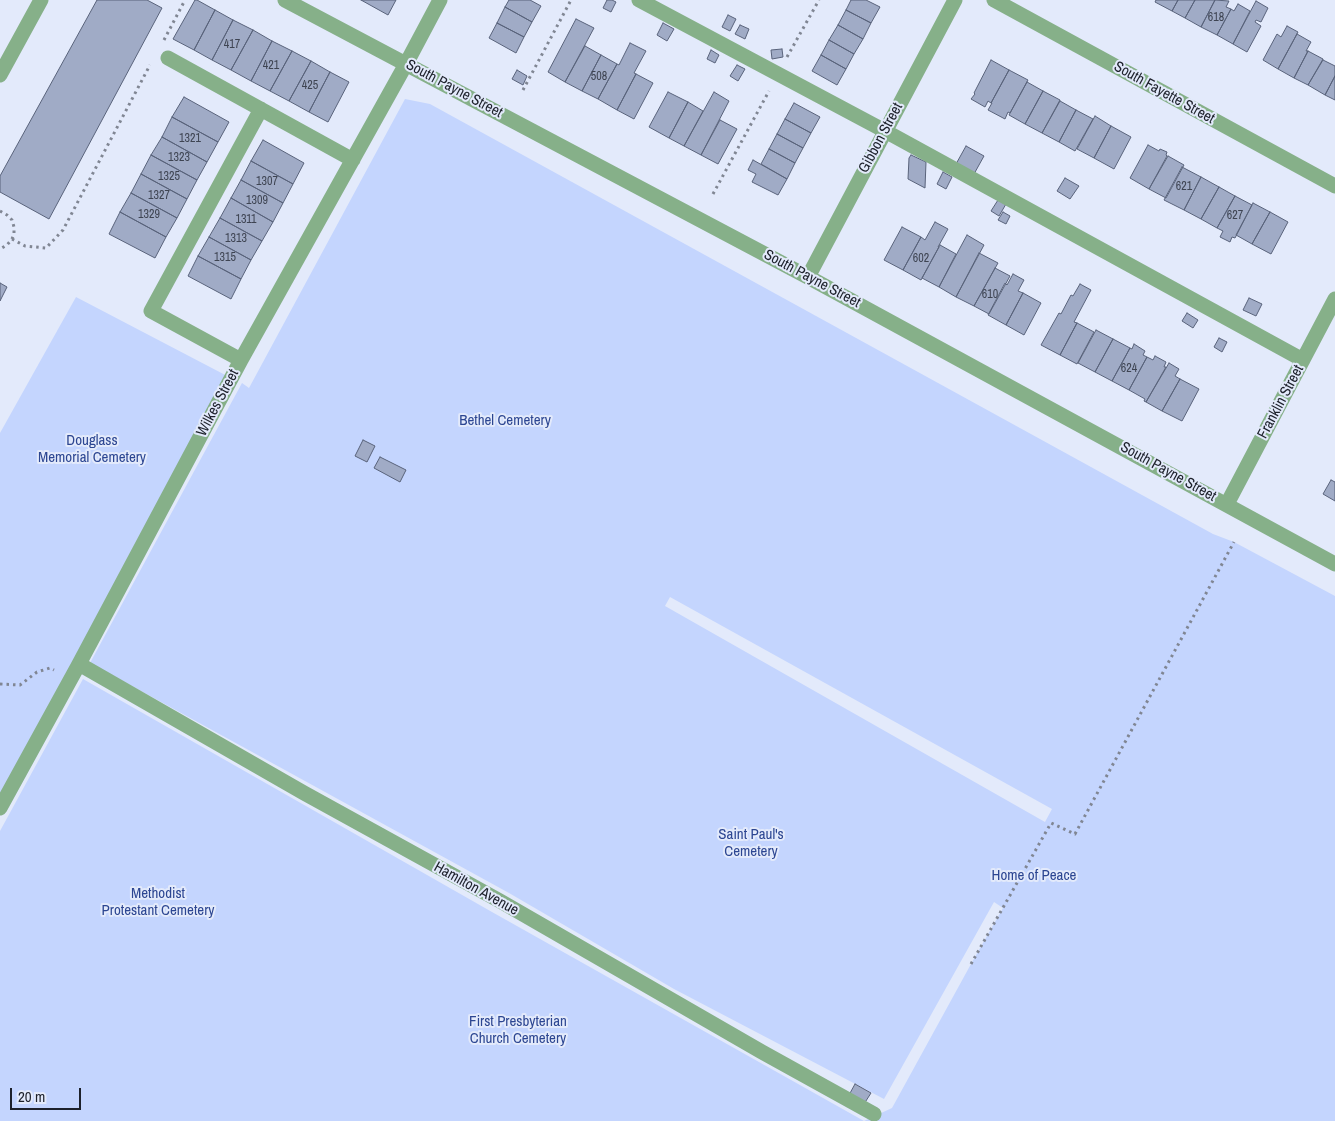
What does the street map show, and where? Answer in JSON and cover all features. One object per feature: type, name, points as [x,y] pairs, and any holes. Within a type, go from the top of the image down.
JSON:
[{"type":"street","points":[[0,75],[41,0]]},
{"type":"street","name":"South Payne Street","points":[[285,0],[808,276],[1335,564]]},
{"type":"street","name":"Wilkes Street","points":[[0,808],[241,360],[440,0]]},
{"type":"street","points":[[639,0],[885,131],[1303,360]]},
{"type":"street","name":"Gibbon Street","points":[[808,276],[955,0]]},
{"type":"street","name":"South Fayette Street","points":[[994,0],[1335,186]]},
{"type":"street","points":[[161,59],[261,109],[353,160]]},
{"type":"street","points":[[241,360],[150,311],[261,109]]},
{"type":"street","name":"Franklin Street","points":[[1227,504],[1335,299]]},
{"type":"street","name":"Hamilton Avenue","points":[[78,664],[874,1114]]},
{"type":"path","points":[[162,43],[185,0]]},
{"type":"path","points":[[523,90],[571,0]]},
{"type":"path","points":[[713,194],[819,0]]},
{"type":"path","points":[[12,240],[25,246],[46,248],[63,230],[161,59]]},
{"type":"path","points":[[0,211],[12,220],[14,227],[12,240],[0,249]]},
{"type":"path","points":[[971,964],[1050,823],[1075,834],[1234,542]]},
{"type":"path","points":[[0,684],[20,685],[37,672],[50,668],[70,679]]},
{"type":"green space","points":[[405,99],[430,104],[1213,534],[1234,542],[1335,596],[1335,1121],[864,1121],[892,1108],[1003,908],[994,902],[884,1099],[674,989],[509,893],[90,663],[242,383],[249,388]],"holes":[[[670,597],[1052,809],[1045,822],[665,606]]]},
{"type":"green space","name":"Douglass Memorial Cemetery","points":[[76,297],[231,378],[0,808],[0,433]]},
{"type":"green space","name":"Methodist Protestant Cemetery","points":[[83,679],[864,1121],[0,1121],[0,831]]},
{"type":"building","points":[[97,0],[147,0],[162,8],[49,219],[0,192],[0,176]]},
{"type":"building","points":[[195,0],[215,10],[194,50],[173,39]]},
{"type":"building","points":[[361,0],[396,0],[388,15]]},
{"type":"building","points":[[509,0],[530,0],[541,6],[532,22],[505,7]]},
{"type":"building","points":[[607,0],[616,2],[611,12],[603,8]]},
{"type":"building","points":[[851,0],[866,0],[880,7],[871,23],[846,10]]},
{"type":"building","points":[[1156,0],[1178,0],[1172,11],[1155,2]]},
{"type":"building","points":[[1178,0],[1195,0],[1185,18],[1172,11]]},
{"type":"building","points":[[1195,0],[1215,0],[1201,27],[1185,18]]},
{"type":"building","points":[[1215,0],[1229,1],[1226,7],[1231,9],[1217,35],[1201,27]]},
{"type":"building","points":[[1256,1],[1268,8],[1261,22],[1256,20],[1255,22],[1261,26],[1247,52],[1233,44]]},
{"type":"building","points":[[1238,4],[1250,11],[1233,44],[1217,35],[1231,9],[1234,11]]},
{"type":"building","points":[[505,7],[532,22],[524,37],[497,23]]},
{"type":"building","points":[[215,10],[233,20],[212,60],[194,50]]},
{"type":"building","points":[[846,10],[871,23],[863,39],[838,25]]},
{"type":"building","points":[[728,15],[736,19],[730,31],[722,27]]},
{"type":"building","points":[[576,19],[594,28],[565,82],[548,72]]},
{"type":"building","points":[[233,20],[253,30],[231,70],[212,60]]},
{"type":"building","points":[[497,23],[524,37],[516,53],[489,38]]},
{"type":"building","points":[[663,23],[674,29],[667,41],[657,35]]},
{"type":"building","points":[[740,25],[749,29],[745,39],[735,34]]},
{"type":"building","points":[[838,25],[863,39],[854,54],[829,40]]},
{"type":"building","points":[[1287,26],[1298,32],[1278,69],[1263,60],[1277,34],[1281,37]]},
{"type":"building","points":[[253,30],[272,41],[251,81],[231,70]]},
{"type":"building","points":[[1297,34],[1311,42],[1294,78],[1278,69]]},
{"type":"building","points":[[829,40],[854,54],[846,69],[821,55]]},
{"type":"building","points":[[272,41],[292,51],[270,91],[251,81]]},
{"type":"building","points":[[630,43],[646,51],[617,110],[598,99]]},
{"type":"building","points":[[585,46],[601,55],[582,91],[565,82]]},
{"type":"building","points":[[782,49],[783,57],[772,59],[771,50]]},
{"type":"building","points":[[711,50],[719,55],[715,63],[707,59]]},
{"type":"building","points":[[292,51],[311,61],[289,101],[270,91]]},
{"type":"building","points":[[1308,51],[1323,59],[1308,85],[1294,78]]},
{"type":"building","points":[[601,55],[617,64],[598,99],[582,91]]},
{"type":"building","points":[[821,55],[846,69],[837,85],[812,71]]},
{"type":"building","points":[[991,60],[1009,70],[991,103],[988,101],[985,107],[971,99]]},
{"type":"building","points":[[1323,60],[1335,66],[1335,76],[1325,95],[1308,85]]},
{"type":"building","points":[[311,61],[330,72],[309,112],[289,101]]},
{"type":"building","points":[[737,65],[745,69],[738,81],[730,76]]},
{"type":"building","points":[[517,70],[527,76],[523,85],[512,79]]},
{"type":"building","points":[[1009,70],[1028,80],[1005,119],[988,110]]},
{"type":"building","points":[[330,72],[349,82],[328,122],[309,112]]},
{"type":"building","points":[[636,74],[653,83],[634,119],[617,110]]},
{"type":"building","points":[[1335,76],[1335,100],[1325,95]]},
{"type":"building","points":[[1027,82],[1043,91],[1025,124],[1009,115]]},
{"type":"building","points":[[1043,91],[1060,100],[1042,133],[1025,124]]},
{"type":"building","points":[[668,92],[688,102],[669,138],[649,127]]},
{"type":"building","points":[[714,92],[729,101],[701,155],[684,146]]},
{"type":"building","points":[[184,97],[229,122],[218,142],[172,117]]},
{"type":"building","points":[[1060,101],[1076,110],[1059,142],[1042,133]]},
{"type":"building","points":[[688,102],[703,111],[684,146],[669,138]]},
{"type":"building","points":[[794,103],[820,117],[811,133],[785,119]]},
{"type":"building","points":[[1076,110],[1093,119],[1075,151],[1059,142]]},
{"type":"building","points":[[1095,116],[1111,126],[1094,158],[1077,149]]},
{"type":"building","points":[[172,117],[218,142],[207,162],[162,137]]},
{"type":"building","points":[[785,119],[811,133],[803,148],[777,134]]},
{"type":"building","points":[[720,120],[737,129],[718,164],[701,155]]},
{"type":"building","points":[[1111,126],[1131,137],[1114,169],[1094,158]]},
{"type":"building","points":[[777,134],[803,148],[795,163],[769,149]]},
{"type":"building","points":[[162,137],[207,162],[197,180],[151,155]]},
{"type":"building","points":[[263,140],[304,163],[293,184],[251,161]]},
{"type":"building","points":[[1148,145],[1159,151],[1160,149],[1167,152],[1167,156],[1149,189],[1130,178]]},
{"type":"building","points":[[966,146],[984,156],[974,174],[956,164]]},
{"type":"building","points":[[769,149],[795,163],[787,179],[761,164]]},
{"type":"building","points":[[151,155],[197,180],[187,199],[141,174]]},
{"type":"building","points":[[911,155],[926,162],[925,188],[908,179],[909,158]]},
{"type":"building","points":[[1168,156],[1184,165],[1166,198],[1149,189]]},
{"type":"building","points":[[753,160],[787,179],[778,195],[752,182],[756,174],[748,170]]},
{"type":"building","points":[[251,161],[293,184],[283,203],[241,180]]},
{"type":"building","points":[[1182,167],[1201,177],[1184,210],[1164,200]]},
{"type":"building","points":[[943,172],[952,177],[946,189],[937,184]]},
{"type":"building","points":[[141,174],[187,199],[177,218],[131,193]]},
{"type":"building","points":[[1201,177],[1219,187],[1201,219],[1184,210]]},
{"type":"building","points":[[1065,178],[1079,186],[1070,199],[1057,191]]},
{"type":"building","points":[[241,180],[283,203],[273,222],[231,198]]},
{"type":"building","points":[[1219,187],[1235,196],[1217,228],[1201,219]]},
{"type":"building","points":[[131,193],[177,218],[166,237],[120,212]]},
{"type":"building","points":[[1235,196],[1252,205],[1235,238],[1232,237],[1230,242],[1220,237],[1223,231],[1217,228]]},
{"type":"building","points":[[231,198],[273,222],[262,241],[220,218]]},
{"type":"building","points":[[998,200],[1006,204],[999,216],[991,211]]},
{"type":"building","points":[[1253,203],[1270,212],[1252,244],[1236,235]]},
{"type":"building","points":[[120,212],[166,237],[155,258],[109,234]]},
{"type":"building","points":[[1003,212],[1010,216],[1006,224],[998,220]]},
{"type":"building","points":[[1270,212],[1288,222],[1271,254],[1252,244]]},
{"type":"building","points":[[220,218],[262,241],[251,260],[209,237]]},
{"type":"building","points":[[935,222],[948,229],[921,280],[903,270],[921,237],[925,240]]},
{"type":"building","points":[[902,227],[921,237],[903,270],[884,260]]},
{"type":"building","points":[[967,235],[984,245],[956,297],[939,287]]},
{"type":"building","points":[[209,237],[251,260],[241,279],[198,256]]},
{"type":"building","points":[[940,245],[956,254],[939,287],[922,278]]},
{"type":"building","points":[[979,253],[998,263],[974,306],[956,297]]},
{"type":"building","points":[[198,256],[241,279],[231,299],[188,276]]},
{"type":"building","points":[[995,268],[1010,276],[989,314],[974,306]]},
{"type":"building","points":[[1013,274],[1024,280],[1018,291],[1023,293],[1006,325],[988,315],[1005,283],[1007,285]]},
{"type":"building","points":[[0,283],[7,287],[0,301]]},
{"type":"building","points":[[1080,284],[1091,290],[1074,322],[1077,323],[1060,355],[1041,345],[1059,313],[1061,314],[1071,295],[1073,296]]},
{"type":"building","points":[[1023,293],[1041,303],[1024,335],[1006,325]]},
{"type":"building","points":[[1249,298],[1262,304],[1256,316],[1243,310]]},
{"type":"building","points":[[1187,313],[1198,320],[1193,328],[1182,321]]},
{"type":"building","points":[[1077,323],[1094,332],[1077,364],[1060,355]]},
{"type":"building","points":[[1096,330],[1113,339],[1095,372],[1078,363]]},
{"type":"building","points":[[1219,338],[1227,342],[1222,352],[1214,347]]},
{"type":"building","points":[[1113,339],[1130,348],[1112,381],[1095,372]]},
{"type":"building","points":[[1134,344],[1145,351],[1143,355],[1147,357],[1129,390],[1112,381]]},
{"type":"building","points":[[1155,356],[1166,362],[1164,367],[1166,367],[1146,402],[1144,401],[1145,399],[1129,390],[1147,357],[1153,360]]},
{"type":"building","points":[[1169,363],[1179,369],[1175,376],[1180,379],[1162,411],[1146,402]]},
{"type":"building","points":[[1180,379],[1199,389],[1182,421],[1162,411]]},
{"type":"building","points":[[363,440],[375,446],[367,462],[355,456]]},
{"type":"building","points":[[380,457],[406,470],[400,482],[374,468]]},
{"type":"building","points":[[1331,480],[1335,482],[1335,501],[1323,494]]},
{"type":"building","points":[[855,1084],[871,1093],[864,1104],[849,1095]]},
{"type":"park label","name":"Bethel Cemetery","points":[[505,421]]},
{"type":"park label","name":"Saint Paul's Cemetery","points":[[751,844]]},
{"type":"park label","name":"Home of Peace","points":[[1034,876]]},
{"type":"park label","name":"First Presbyterian Church Cemetery","points":[[518,1030]]}]
